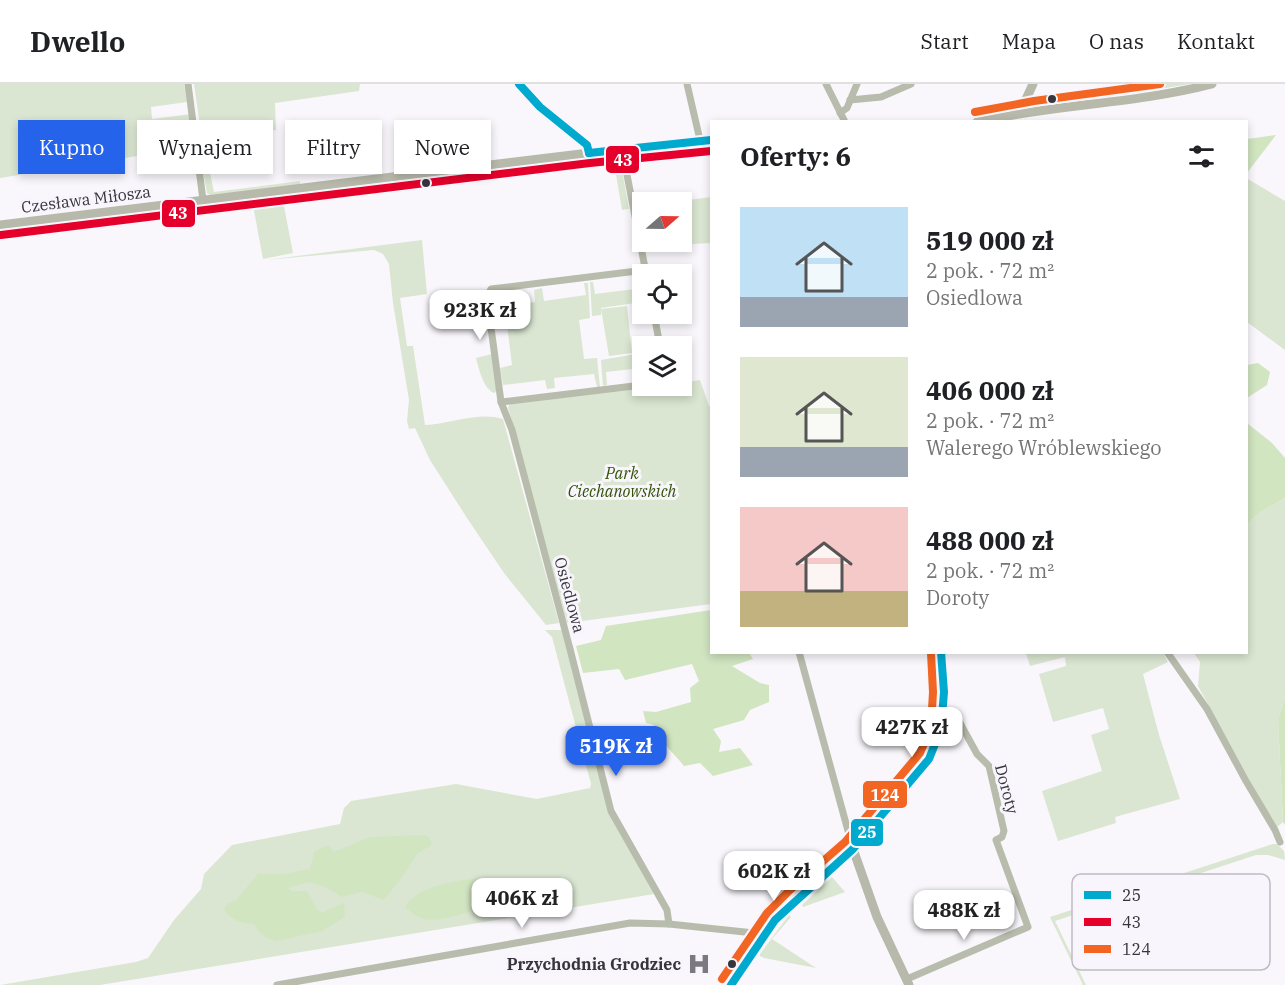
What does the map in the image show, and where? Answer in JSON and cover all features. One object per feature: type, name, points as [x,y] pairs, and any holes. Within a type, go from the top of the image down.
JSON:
[{"type":"street","points":[[189,84],[203,200]]},
{"type":"street","points":[[519,84],[540,107],[587,145],[589,153]]},
{"type":"street","points":[[687,84],[700,140]]},
{"type":"street","points":[[826,84],[844,120]]},
{"type":"street","points":[[840,113],[847,108],[857,84]]},
{"type":"street","points":[[850,100],[881,97],[911,84]]},
{"type":"street","points":[[1019,117],[1033,84]]},
{"type":"street","points":[[994,120],[1212,84]]},
{"type":"street","name":"Czesława Miłosza","points":[[0,225],[710,140]]},
{"type":"street","points":[[622,149],[644,264]]},
{"type":"street","name":"Osiedlowa","points":[[632,274],[491,289],[488,298],[501,402],[512,430],[611,811],[667,910],[669,924]]},
{"type":"street","points":[[501,402],[632,386]]},
{"type":"street","points":[[800,654],[853,849],[877,917],[908,982]]},
{"type":"street","points":[[731,985],[775,920],[853,849],[929,759],[938,740],[942,718],[944,690],[941,654]]},
{"type":"street","points":[[1168,654],[1208,709],[1280,842]]},
{"type":"street","name":"Doroty","points":[[908,982],[1028,927],[996,840],[1002,837],[1004,831],[989,766],[977,754],[960,723],[942,718]]},
{"type":"street","points":[[277,985],[630,923],[669,924],[754,933],[763,937]]},
{"type":"green space","points":[[0,84],[184,84],[187,102],[151,107],[152,119],[191,114],[192,120],[137,120],[137,156],[125,158],[125,120],[18,120],[18,174],[25,174],[0,178]]},
{"type":"green space","points":[[194,84],[360,84],[359,91],[275,103],[276,130],[273,130],[273,120],[199,120]]},
{"type":"green space","points":[[1122,84],[1190,84],[1123,95]]},
{"type":"green space","points":[[1276,135],[1248,172],[1248,139]]},
{"type":"green space","points":[[610,156],[617,156],[620,159],[629,209],[622,210],[613,157]]},
{"type":"green space","points":[[204,174],[210,174],[214,192],[300,181],[300,185],[210,195],[207,193]]},
{"type":"green space","points":[[1248,179],[1285,201],[1285,350],[1248,323]]},
{"type":"green space","points":[[282,196],[293,253],[263,259],[252,200]]},
{"type":"green space","points":[[710,197],[710,243],[692,244],[692,200]]},
{"type":"green space","points":[[422,240],[427,294],[400,298],[407,346],[413,346],[425,425],[484,416],[503,419],[559,623],[546,625],[504,573],[430,460],[415,428],[409,429],[407,421],[409,400],[389,264],[383,254],[374,250],[266,260]]},
{"type":"green space","points":[[590,282],[593,282],[595,294],[632,289],[632,303],[601,308],[601,315],[592,316]]},
{"type":"green space","points":[[584,283],[588,283],[590,318],[579,320],[584,359],[597,358],[600,387],[597,387],[594,374],[554,378],[555,388],[547,389],[545,380],[503,385],[500,368],[512,365],[507,325],[495,326],[493,307],[535,302],[534,290],[542,288],[544,301],[586,295]]},
{"type":"green space","points":[[627,306],[632,353],[609,356],[601,309]]},
{"type":"green space","points":[[492,354],[497,391],[494,393],[484,383],[476,358]]},
{"type":"green space","points":[[632,355],[632,369],[606,372],[607,385],[603,386],[601,360]]},
{"type":"green space","points":[[1258,363],[1270,372],[1267,385],[1248,397],[1248,365]]},
{"type":"green space","name":"Park Ciechanowskich","points":[[700,380],[710,406],[710,604],[567,623],[508,407],[511,403],[632,389],[632,396],[692,396],[692,381]]},
{"type":"green space","points":[[1248,424],[1272,443],[1285,458],[1285,498],[1262,511],[1248,523]]},
{"type":"green space","points":[[1285,498],[1285,698],[1278,719],[1283,822],[1276,828],[1198,686],[1200,662],[1195,654],[1248,654],[1248,523],[1262,511]]},
{"type":"green space","points":[[710,610],[710,654],[750,654],[753,659],[732,666],[760,683],[769,685],[769,702],[750,710],[744,720],[713,729],[721,741],[719,752],[740,748],[753,765],[713,776],[700,763],[684,766],[661,739],[657,728],[646,723],[643,711],[656,712],[691,702],[690,688],[699,681],[692,664],[625,680],[619,669],[583,673],[576,646],[601,640],[606,626]]},
{"type":"green space","points":[[545,630],[563,630],[609,811],[654,894],[100,985],[0,985],[148,958],[174,920],[201,889],[204,874],[232,845],[340,824],[344,808],[351,801],[456,784],[537,799],[590,788],[591,784],[552,637]]},
{"type":"green space","points":[[1026,654],[1164,654],[1168,662],[1143,674],[1159,735],[1180,799],[1115,817],[1116,823],[1058,841],[1042,791],[1102,771],[1091,735],[1109,729],[1103,708],[1053,722],[1039,674],[1066,666],[1065,657],[1030,666]]},
{"type":"green space","points":[[1285,698],[1285,825],[1278,719]]},
{"type":"green space","points":[[424,835],[429,837],[432,845],[418,853],[384,900],[362,892],[342,897],[325,887],[309,882],[288,888],[292,891],[307,891],[317,910],[323,912],[344,903],[345,917],[322,931],[276,941],[259,932],[254,924],[238,921],[224,910],[226,905],[236,900],[258,874],[283,874],[310,869],[314,852],[328,845],[334,852],[370,837]]},
{"type":"green space","points":[[1273,844],[1277,844],[1284,851],[1285,860],[1268,855],[1256,855],[1198,874],[1181,874]]},
{"type":"green space","points":[[832,877],[845,892],[803,907],[802,905]]},
{"type":"green space","points":[[473,879],[505,881],[523,889],[461,915],[435,920],[422,918],[405,908],[410,901],[425,890],[455,881]]},
{"type":"green space","points":[[1072,910],[1072,915],[1055,921],[1072,956],[1072,962],[1050,917]]},
{"type":"green space","points":[[789,915],[791,917],[772,939],[816,968],[760,956],[760,954]]},
{"type":"green space","points":[[1076,970],[1079,970],[1086,985],[1083,985]]},
{"type":"transit line","name":"25","points":[[519,84],[540,107],[587,145],[589,153]]},
{"type":"transit line","name":"124","points":[[975,112],[1034,101],[1160,84]]},
{"type":"transit line","name":"25","points":[[589,153],[710,140]]},
{"type":"transit line","name":"43","points":[[1,235],[590,163],[710,151]]},
{"type":"transit line","name":"124","points":[[722,979],[767,913],[845,842],[920,753],[931,727],[933,692],[931,654]]},
{"type":"transit line","name":"25","points":[[731,985],[775,920],[853,849],[929,759],[941,729],[944,692],[941,654]]},
{"type":"place","name":"Przychodnia Grodziec","points":[[699,964]]}]
